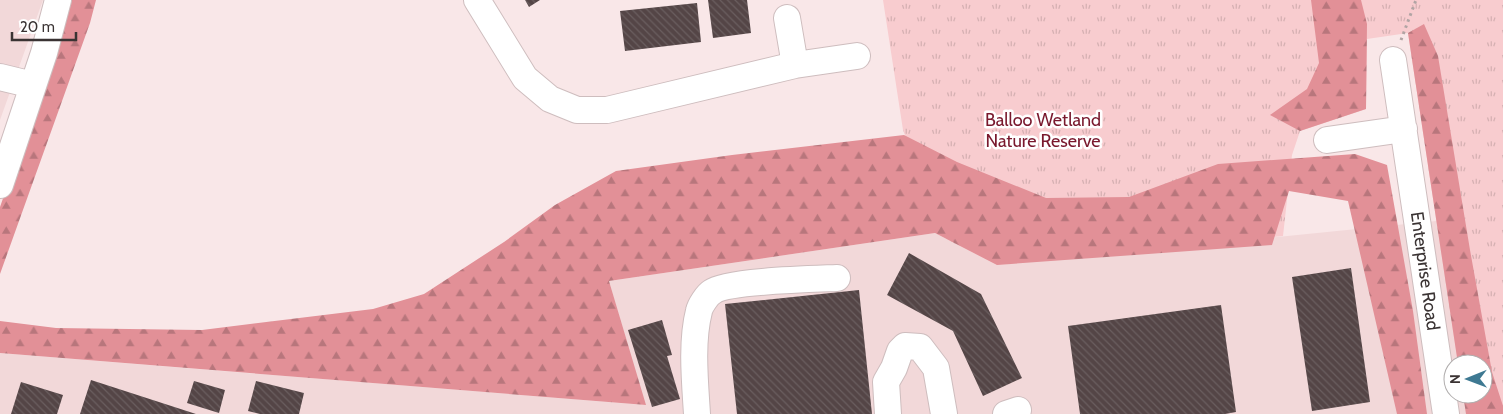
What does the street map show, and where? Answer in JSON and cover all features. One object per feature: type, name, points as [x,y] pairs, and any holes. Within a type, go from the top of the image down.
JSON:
[{"type":"street","points":[[0,185],[44,53],[58,0]]},
{"type":"street","points":[[478,0],[525,78],[550,99],[577,110],[607,110],[795,65],[857,56]]},
{"type":"street","points":[[787,18],[795,65]]},
{"type":"street","name":"Enterprise Road","points":[[1393,60],[1446,414]]},
{"type":"street","points":[[0,77],[33,85]]},
{"type":"street","points":[[1327,140],[1404,129]]},
{"type":"street","points":[[697,414],[695,337],[699,308],[712,292],[735,285],[837,278]]},
{"type":"street","points":[[888,414],[886,382],[894,368],[900,351],[905,346],[920,347],[936,368],[944,414]]},
{"type":"path","points":[[1393,60],[1416,0]]},
{"type":"shaded area","points":[[0,0],[43,0],[0,120]]},
{"type":"shaded area","points":[[1446,220],[1469,354],[1443,354],[1443,404],[1478,404],[1479,414],[0,414],[0,353],[645,405],[609,281],[935,233],[997,265]]},
{"type":"green space","points":[[72,0],[96,0],[90,23],[0,274],[0,207]]},
{"type":"green space","name":"Balloo Wetland Nature Reserve","points":[[883,0],[1503,0],[1503,414],[1466,414],[1464,404],[1493,404],[1493,354],[1456,354],[1408,33],[1367,39],[1366,109],[1300,131],[1292,155],[1283,236],[997,265],[946,239],[903,130]]},
{"type":"green space","points":[[1311,0],[1361,0],[1367,24],[1366,109],[1300,131],[1270,115],[1307,89],[1319,63]]},
{"type":"green space","points":[[1424,24],[1438,56],[1489,354],[1456,354],[1408,33]]},
{"type":"green space","points":[[904,135],[957,162],[1046,198],[1129,197],[1218,164],[1355,154],[1387,165],[1413,311],[1427,414],[1397,414],[1348,201],[1289,191],[1272,245],[997,265],[935,233],[609,281],[646,405],[0,353],[0,321],[56,328],[202,330],[373,309],[424,294],[504,242],[555,205],[616,171]]},
{"type":"green space","points":[[1493,375],[1503,406],[1503,414],[1466,414],[1464,404],[1493,404]]},
{"type":"building","points":[[525,0],[540,0],[529,7]]},
{"type":"building","points":[[708,0],[747,0],[751,33],[713,38]]},
{"type":"building","points":[[697,3],[701,42],[625,51],[620,11]]},
{"type":"building","points":[[909,253],[981,294],[1022,378],[983,396],[953,331],[887,295]]},
{"type":"building","points":[[1351,268],[1370,402],[1312,411],[1292,277]]},
{"type":"building","points":[[859,290],[872,414],[737,414],[725,304]]},
{"type":"building","points":[[1221,305],[1236,412],[1225,414],[1080,414],[1068,326]]},
{"type":"building","points":[[662,320],[672,355],[667,356],[680,399],[652,407],[628,330]]},
{"type":"building","points":[[91,380],[196,414],[80,414]]},
{"type":"building","points":[[194,381],[225,390],[219,413],[187,403]]},
{"type":"building","points":[[256,381],[304,393],[299,414],[260,414],[248,411]]},
{"type":"building","points":[[21,382],[63,395],[57,414],[11,414]]}]
